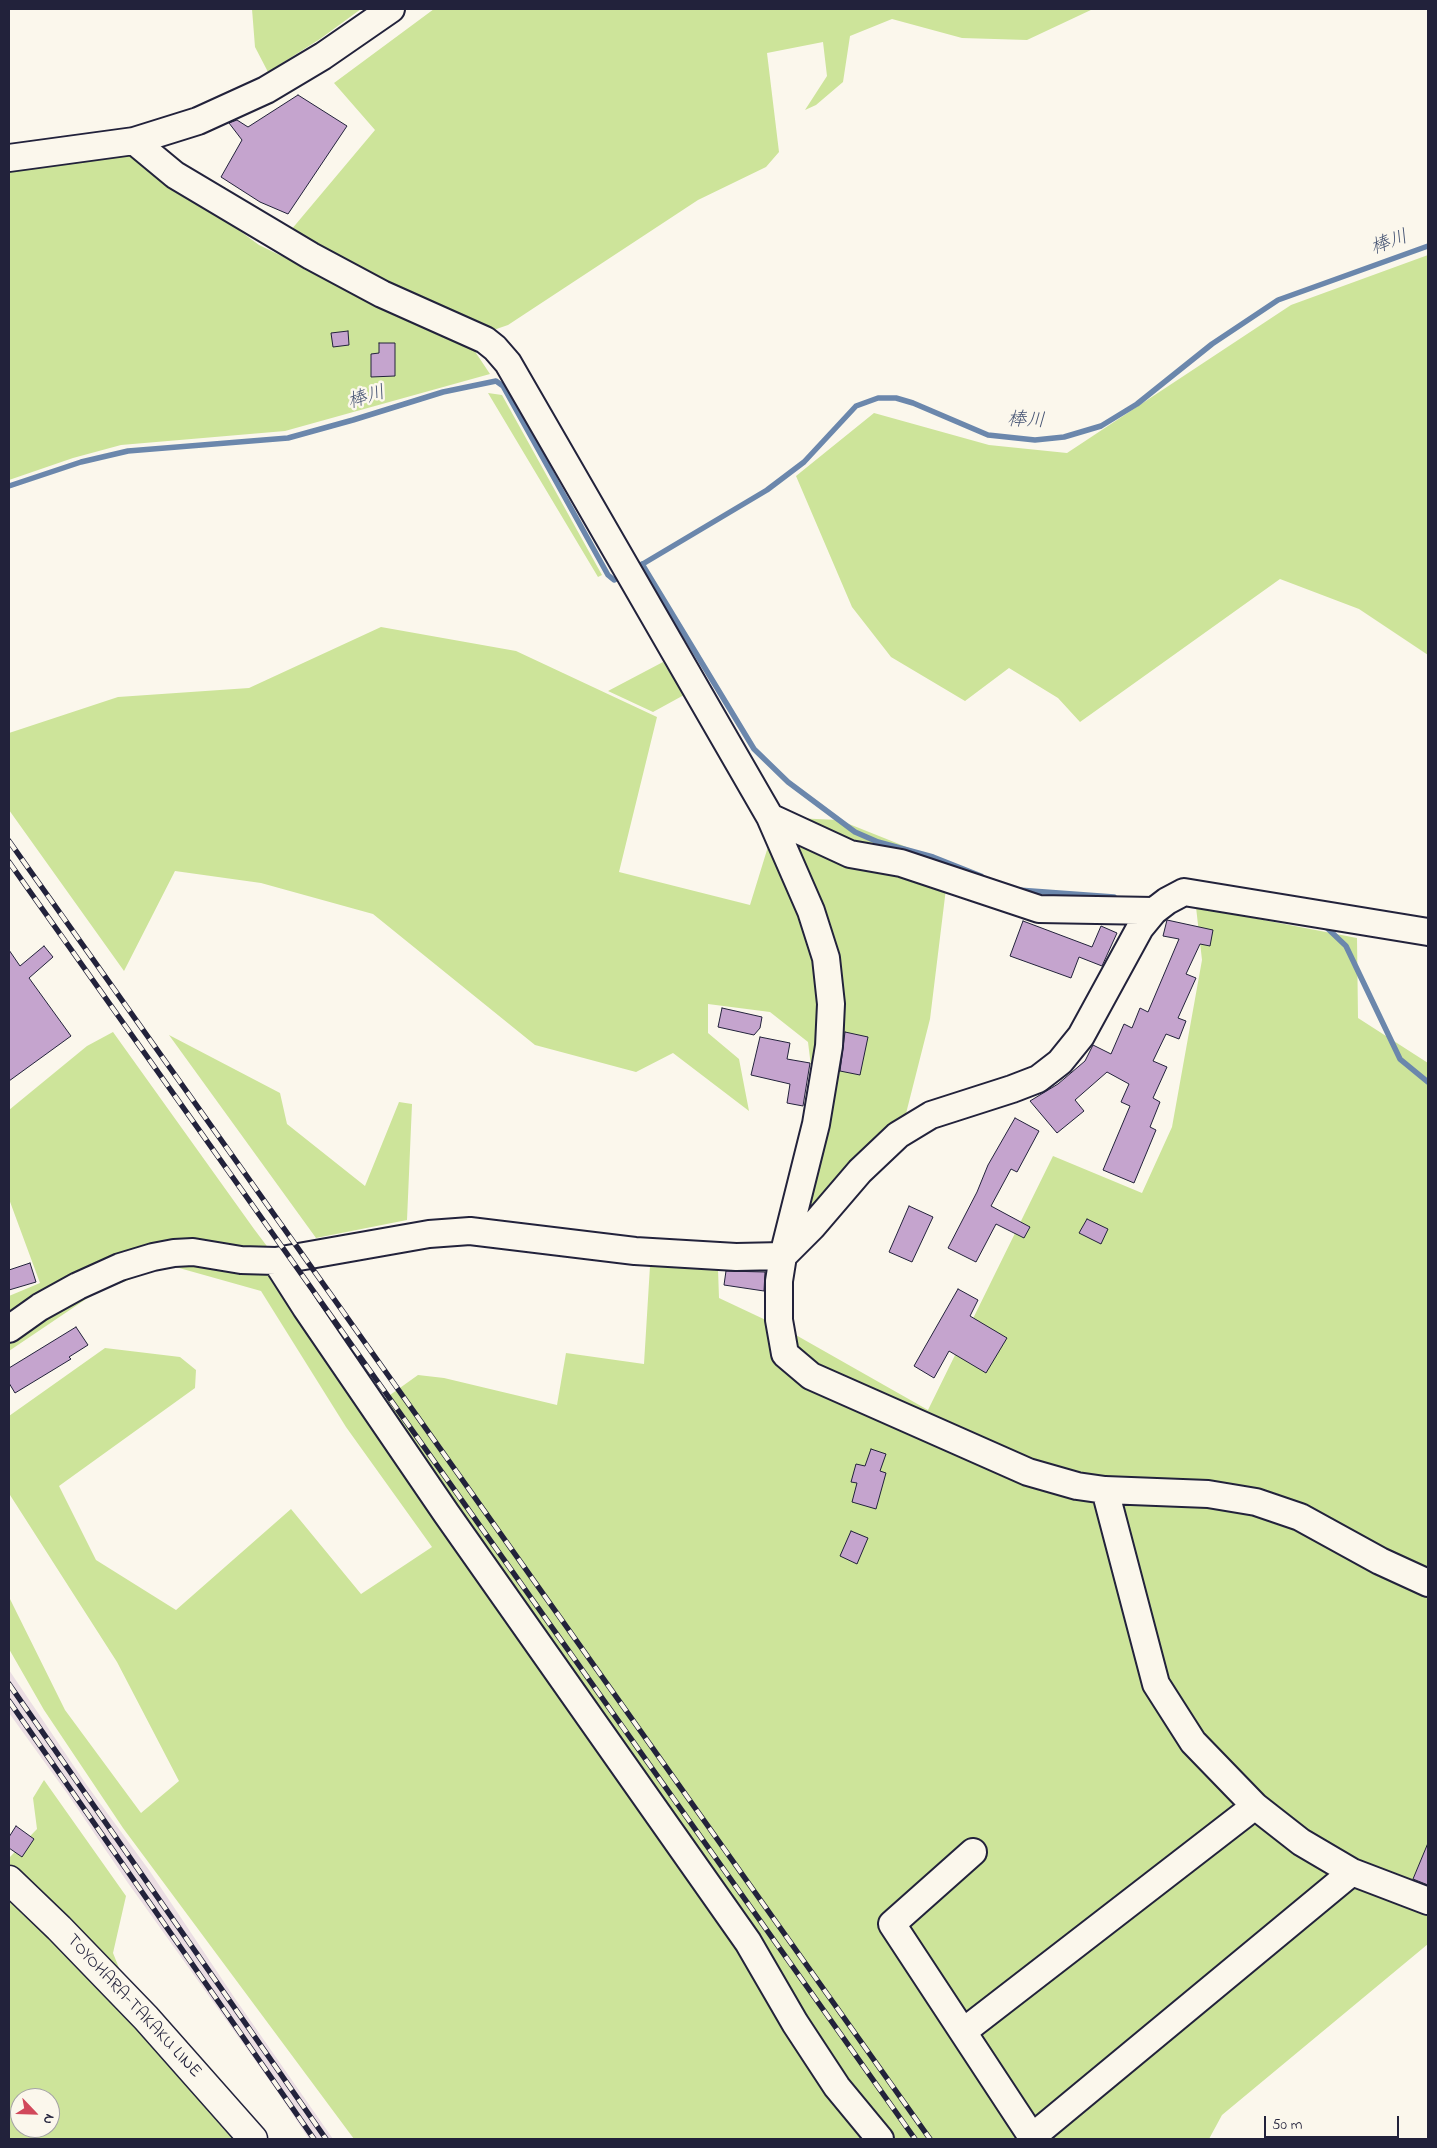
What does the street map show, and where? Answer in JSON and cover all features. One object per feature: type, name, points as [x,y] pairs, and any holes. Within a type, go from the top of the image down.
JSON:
[{"type":"main road","name":"TOYOHARA-TAKAKU LINE","points":[[9,1880],[59,1928],[146,2018],[253,2139]]},
{"type":"street","points":[[9,158],[134,141],[198,121],[266,90],[323,56],[391,9]]},
{"type":"street","points":[[134,141],[175,175],[311,256],[382,294],[485,340],[495,348],[508,363],[770,817],[811,911],[826,958],[831,1004],[828,1046],[816,1124],[783,1256],[779,1281],[779,1320],[785,1354],[811,1376],[1028,1472],[1077,1486],[1105,1490],[1208,1494],[1256,1502],[1300,1517],[1380,1561],[1428,1583]]},
{"type":"street","points":[[770,817],[850,854],[902,863],[1039,908],[1154,911]]},
{"type":"street","points":[[9,1329],[40,1307],[78,1286],[120,1267],[153,1257],[193,1252],[241,1260],[276,1261],[428,1234],[470,1231],[635,1251],[736,1257],[783,1256],[812,1227],[860,1171],[898,1135],[931,1115],[1038,1079],[1060,1062],[1080,1036],[1140,928],[1154,911],[1166,901],[1184,892],[1428,932]]},
{"type":"street","points":[[276,1261],[306,1308],[452,1521],[748,1942],[795,2023],[837,2087],[880,2139]]},
{"type":"street","points":[[1105,1490],[1156,1684],[1193,1742],[1255,1806],[1301,1842],[1352,1872],[1428,1901]]},
{"type":"street","points":[[964,2031],[1255,1806]]},
{"type":"street","points":[[973,1852],[892,1924],[1032,2137],[1352,1872]]},
{"type":"shaded area","points":[[9,1670],[86,1784],[149,1870],[236,2000],[333,2139],[309,2139],[9,1713]]},
{"type":"green space","points":[[252,9],[361,9],[320,39],[268,72],[255,47]]},
{"type":"green space","points":[[434,9],[1093,9],[1027,40],[962,38],[892,19],[850,36],[843,82],[816,105],[805,110],[827,76],[823,42],[767,53],[779,152],[766,167],[698,200],[508,325],[482,334],[291,230],[375,130],[334,83]]},
{"type":"green space","points":[[134,153],[259,245],[474,350],[490,374],[285,431],[121,445],[73,458],[9,480],[9,169]]},
{"type":"green space","points":[[1428,255],[1428,655],[1359,609],[1280,579],[1080,722],[1058,698],[1009,668],[965,701],[891,657],[852,607],[796,476],[874,413],[989,445],[1067,453],[1291,305]]},
{"type":"green space","points":[[488,393],[502,395],[602,575],[598,577]]},
{"type":"green space","points":[[381,627],[516,651],[657,717],[619,872],[750,905],[771,837],[794,818],[839,820],[949,864],[930,1019],[898,1145],[793,1258],[821,1148],[808,1042],[770,1012],[708,1004],[708,1033],[739,1059],[749,1111],[673,1053],[636,1072],[535,1045],[373,914],[261,883],[175,871],[124,971],[9,810],[9,733],[118,697],[249,688]]},
{"type":"green space","points":[[663,662],[684,695],[653,712],[608,691]]},
{"type":"green space","points":[[1196,907],[1357,938],[1358,1018],[1428,1063],[1428,1944],[1222,2115],[1209,2139],[354,2139],[123,1828],[44,1710],[9,1649],[9,1597],[65,1710],[141,1813],[179,1781],[117,1662],[9,1495],[9,1416],[105,1348],[180,1357],[196,1370],[195,1388],[59,1486],[96,1560],[176,1610],[291,1509],[361,1594],[432,1547],[346,1427],[261,1291],[172,1266],[149,1272],[95,1293],[9,1351],[9,1296],[40,1283],[9,1199],[9,1110],[87,1046],[113,1032],[254,1229],[383,1400],[418,1375],[444,1378],[557,1405],[566,1353],[644,1364],[650,1266],[718,1269],[719,1298],[787,1330],[928,1410],[1053,1156],[1142,1193],[1172,1127],[1202,960]]},
{"type":"green space","points":[[169,1035],[280,1093],[287,1124],[365,1186],[399,1102],[412,1104],[407,1220],[316,1238]]},
{"type":"green space","points":[[44,1780],[126,1896],[113,1953],[146,2035],[241,2139],[9,2139],[9,1858],[37,1829],[33,1798]]},
{"type":"building","points":[[298,95],[347,126],[288,214],[260,202],[221,177],[242,140],[229,123],[237,120],[248,127]]},
{"type":"building","points":[[348,331],[349,345],[333,347],[331,333]]},
{"type":"building","points":[[379,343],[395,343],[395,376],[371,377],[371,354],[379,353]]},
{"type":"building","points":[[1167,920],[1213,930],[1210,946],[1200,944],[1186,974],[1196,978],[1178,1018],[1186,1021],[1179,1039],[1166,1034],[1153,1061],[1167,1067],[1153,1098],[1160,1102],[1150,1127],[1156,1130],[1134,1183],[1103,1170],[1130,1106],[1121,1102],[1129,1084],[1107,1072],[1075,1100],[1084,1111],[1057,1133],[1030,1101],[1058,1084],[1085,1061],[1093,1045],[1111,1054],[1124,1024],[1132,1028],[1140,1008],[1148,1012],[1179,939],[1163,936]]},
{"type":"building","points":[[1023,921],[1092,947],[1101,926],[1117,933],[1102,966],[1079,957],[1071,978],[1010,956]]},
{"type":"building","points":[[44,946],[53,957],[29,978],[71,1036],[9,1081],[9,950],[20,966]]},
{"type":"building","points":[[722,1008],[762,1017],[760,1028],[754,1035],[718,1027]]},
{"type":"building","points":[[845,1032],[868,1037],[860,1075],[840,1071]]},
{"type":"building","points":[[760,1037],[790,1043],[787,1059],[810,1063],[803,1106],[787,1103],[790,1084],[751,1075]]},
{"type":"building","points":[[1015,1118],[1039,1131],[1017,1172],[1011,1169],[991,1206],[1030,1227],[1024,1238],[996,1224],[976,1262],[948,1248],[977,1192],[988,1165]]},
{"type":"building","points":[[909,1206],[933,1217],[912,1262],[889,1252]]},
{"type":"building","points":[[1087,1219],[1108,1229],[1101,1244],[1079,1233]]},
{"type":"building","points":[[30,1263],[36,1282],[9,1290],[9,1270]]},
{"type":"building","points":[[726,1271],[765,1272],[764,1291],[724,1285]]},
{"type":"building","points":[[958,1289],[978,1300],[970,1316],[1007,1338],[986,1373],[949,1351],[934,1378],[914,1366]]},
{"type":"building","points":[[76,1327],[88,1345],[69,1357],[71,1359],[15,1393],[9,1383],[9,1368]]},
{"type":"building","points":[[871,1449],[886,1454],[880,1471],[886,1473],[876,1509],[852,1502],[857,1483],[851,1482],[856,1464],[865,1466]]},
{"type":"building","points":[[851,1531],[868,1538],[857,1564],[840,1556]]},
{"type":"building","points":[[16,1826],[34,1839],[22,1857],[9,1848],[9,1837]]},
{"type":"building","points":[[1428,1843],[1428,1885],[1413,1879]]},
{"type":"waterway","name":"棒川","points":[[641,565],[767,490],[804,462],[856,406],[878,398],[896,398],[913,403],[988,435],[1035,440],[1064,437],[1101,426],[1137,404],[1212,344],[1278,300],[1428,246]]},
{"type":"waterway","name":"棒川","points":[[9,486],[81,462],[128,451],[288,438],[443,392],[496,381],[503,386],[608,575],[614,580],[623,575]]},
{"type":"waterway","points":[[642,564],[754,749],[788,782],[855,832],[878,842],[933,857],[981,876]]},
{"type":"waterway","points":[[1018,890],[1114,897]]},
{"type":"waterway","points":[[1325,926],[1346,946],[1400,1059],[1428,1082]]},
{"type":"railway","points":[[9,841],[930,2139]]},
{"type":"railway","points":[[9,862],[915,2139]]},
{"type":"railway","points":[[9,1684],[326,2139]]},
{"type":"railway","points":[[9,1701],[314,2139]]}]
